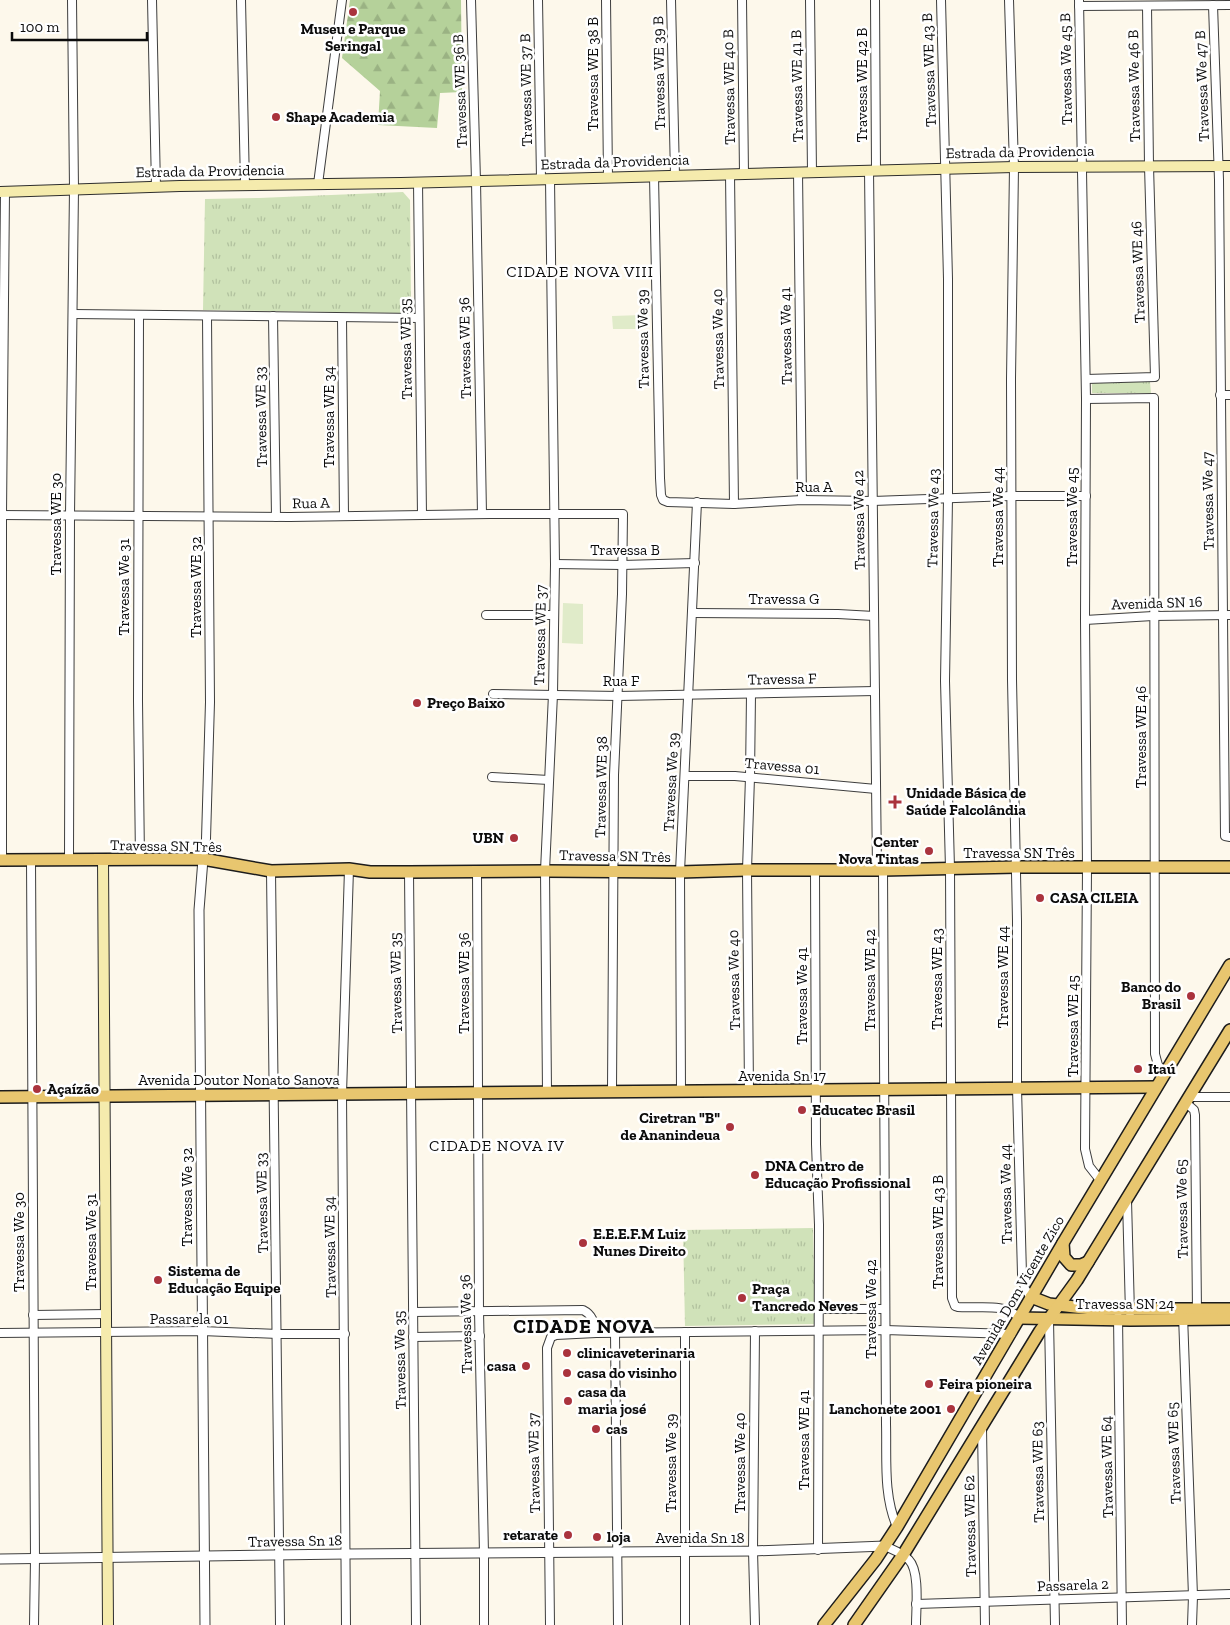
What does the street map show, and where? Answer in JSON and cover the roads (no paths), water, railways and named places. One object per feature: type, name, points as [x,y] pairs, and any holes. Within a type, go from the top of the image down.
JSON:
[{"type":"main road","name":"Estrada da Providencia","points":[[2,192],[1014,166],[1230,166]]},
{"type":"main road","name":"Travessa SN Três","points":[[1,860],[203,859],[271,871],[350,869],[370,872],[680,872],[1016,867],[1230,867]]},
{"type":"main road","name":"Travessa We 31","points":[[103,860],[108,1625]]},
{"type":"main road","name":"Avenida Dom Vicente Zico","points":[[824,1625],[885,1546],[897,1527],[1100,1180],[1230,965]]},
{"type":"main road","points":[[854,1625],[903,1555],[1049,1319],[1127,1200],[1230,1030]]},
{"type":"main road","points":[[1086,1088],[1156,1087]]},
{"type":"main road","name":"Avenida Sn 17","points":[[478,1094],[612,1091],[1086,1088]]},
{"type":"main road","name":"Avenida Doutor Nonato Sanova","points":[[0,1098],[478,1094]]},
{"type":"main road","points":[[1063,1243],[1064,1257],[1071,1265],[1081,1266],[1088,1262]]},
{"type":"main road","name":"Travessa SN 24","points":[[1032,1297],[1040,1302],[1058,1306],[1130,1315],[1197,1314],[1230,1309]]},
{"type":"main road","name":"Travessa SN 24","points":[[1019,1318],[1049,1319],[1118,1314]]},
{"type":"main road","name":"Travessa SN 24","points":[[1197,1314],[1230,1319]]},
{"type":"street","name":"Travessa WE 30","points":[[69,859],[70,515],[74,189],[72,0]]},
{"type":"street","points":[[152,0],[156,187]]},
{"type":"street","points":[[241,0],[244,185]]},
{"type":"street","points":[[318,184],[342,0]]},
{"type":"street","name":"Travessa WE 36 B","points":[[471,0],[476,181]]},
{"type":"street","name":"Travessa WE 37 B","points":[[538,0],[545,179]]},
{"type":"street","name":"Travessa WE 38 B","points":[[606,0],[608,177]]},
{"type":"street","name":"Travessa WE 39 B","points":[[671,0],[674,176]]},
{"type":"street","name":"Travessa WE 40 B","points":[[742,0],[744,174]]},
{"type":"street","name":"Travessa WE 41 B","points":[[810,0],[812,172]]},
{"type":"street","name":"Travessa WE 42 B","points":[[873,170],[875,0]]},
{"type":"street","name":"Travessa WE 43 B","points":[[941,0],[946,168]]},
{"type":"street","name":"Travessa We 44","points":[[1009,0],[1014,166],[1011,496],[1016,867]]},
{"type":"street","points":[[1079,3],[1147,6],[1230,6]]},
{"type":"street","name":"Travessa We 45 B","points":[[1079,3],[1079,86],[1083,166]]},
{"type":"street","name":"Travessa We 47 B","points":[[1213,5],[1218,166]]},
{"type":"street","name":"Travessa We 46 B","points":[[1147,6],[1149,166]]},
{"type":"street","name":"Travessa We 45","points":[[1083,166],[1086,379],[1087,868]]},
{"type":"street","name":"Travessa WE 46","points":[[1086,379],[1154,377],[1149,166]]},
{"type":"street","name":"Travessa We 47","points":[[1218,166],[1220,395],[1227,615],[1228,836]]},
{"type":"street","name":"Travessa We 43","points":[[946,168],[948,499],[944,681],[950,868]]},
{"type":"street","name":"Travessa We 42","points":[[873,170],[874,616],[876,789],[880,870]]},
{"type":"street","name":"Travessa We 41","points":[[798,172],[802,500]]},
{"type":"street","name":"Travessa We 40","points":[[730,174],[734,504]]},
{"type":"street","name":"Travessa We 39","points":[[654,176],[660,478],[663,500]]},
{"type":"street","name":"Travessa WE 37","points":[[545,179],[555,564],[546,871],[547,1092]]},
{"type":"street","name":"Travessa WE 36","points":[[476,181],[482,514]]},
{"type":"street","name":"Travessa WE 35","points":[[418,182],[422,515]]},
{"type":"street","points":[[1,860],[2,192]]},
{"type":"street","points":[[72,314],[419,318]]},
{"type":"street","name":"Travessa We 31","points":[[140,315],[138,711],[140,859]]},
{"type":"street","name":"Travessa WE 32","points":[[203,859],[206,839],[210,702],[207,316]]},
{"type":"street","name":"Travessa WE 33","points":[[274,316],[276,517]]},
{"type":"street","name":"Travessa WE 34","points":[[342,318],[344,516]]},
{"type":"street","points":[[1220,375],[1230,375]]},
{"type":"street","points":[[1220,395],[1230,395]]},
{"type":"street","name":"Travessa WE 46","points":[[1086,399],[1154,398],[1154,1054],[1158,1065],[1164,1073]]},
{"type":"street","name":"Rua A","points":[[663,500],[668,502],[734,504],[802,500],[873,501],[1011,496],[1086,496]]},
{"type":"street","name":"Travessa We 39","points":[[681,1092],[680,872],[697,502]]},
{"type":"street","name":"Rua A","points":[[1,515],[210,515],[276,517],[623,514]]},
{"type":"street","name":"Travessa WE 38","points":[[612,1091],[614,775],[623,514]]},
{"type":"street","name":"Travessa B","points":[[555,564],[695,563]]},
{"type":"street","name":"Travessa G","points":[[693,613],[874,616]]},
{"type":"street","points":[[486,615],[554,615]]},
{"type":"street","name":"Avenida SN 16","points":[[1085,620],[1154,616],[1227,615]]},
{"type":"street","name":"Travessa F","points":[[689,694],[875,691]]},
{"type":"street","name":"Rua F","points":[[493,694],[618,696],[689,694]]},
{"type":"street","points":[[747,870],[751,694]]},
{"type":"street","name":"Travessa 01","points":[[685,776],[750,777],[876,789]]},
{"type":"street","points":[[492,777],[549,780]]},
{"type":"street","name":"Travessa We 32","points":[[203,859],[199,910],[202,1331],[206,1557],[205,1625]]},
{"type":"street","name":"Travessa We 30","points":[[32,860],[34,1625]]},
{"type":"street","name":"Travessa WE 44","points":[[1016,867],[1017,1088]]},
{"type":"street","name":"Travessa WE 43","points":[[950,868],[951,1089]]},
{"type":"street","name":"Travessa WE 45","points":[[1087,868],[1086,1156],[1089,1166],[1100,1180]]},
{"type":"street","name":"Travessa WE 34","points":[[346,1625],[347,1554],[342,1094],[350,869]]},
{"type":"street","name":"Travessa We 40","points":[[747,870],[749,1090]]},
{"type":"street","name":"Travessa We 41","points":[[815,870],[818,1331]]},
{"type":"street","name":"Travessa WE 42","points":[[880,870],[884,1089]]},
{"type":"street","name":"Travessa WE 33","points":[[271,871],[280,1625]]},
{"type":"street","name":"Travessa WE 36","points":[[477,871],[478,1094]]},
{"type":"street","name":"Travessa WE 35","points":[[409,872],[411,1094]]},
{"type":"street","name":"Travessa We 44","points":[[1017,1088],[1022,1274],[1026,1289],[1032,1297]]},
{"type":"street","name":"Travessa We 42","points":[[884,1089],[888,1497],[897,1527]]},
{"type":"street","name":"Travessa WE 43 B","points":[[951,1089],[952,1302],[958,1307],[1006,1309],[1016,1314],[1019,1318]]},
{"type":"street","name":"Travessa We 35","points":[[411,1094],[417,1555],[416,1625]]},
{"type":"street","name":"Travessa We 36","points":[[478,1094],[479,1311],[484,1554]]},
{"type":"street","points":[[1188,1100],[1230,1097]]},
{"type":"street","name":"Travessa We 65","points":[[1188,1100],[1195,1115],[1197,1314]]},
{"type":"street","points":[[1127,1200],[1130,1315]]},
{"type":"street","points":[[819,1309],[885,1309]]},
{"type":"street","points":[[413,1312],[583,1310],[588,1312],[594,1319],[596,1333],[885,1330],[1011,1334]]},
{"type":"street","points":[[33,1315],[107,1314]]},
{"type":"street","name":"Travessa WE 64","points":[[1118,1314],[1122,1625]]},
{"type":"street","name":"Travessa WE 65","points":[[1183,1314],[1193,1596]]},
{"type":"street","name":"Travessa WE 63","points":[[1049,1319],[1054,1625]]},
{"type":"street","name":"Passarela 01","points":[[0,1333],[202,1331],[345,1334]]},
{"type":"street","name":"Travessa We 40","points":[[755,1331],[753,1552],[755,1625]]},
{"type":"street","name":"Travessa WE 41","points":[[818,1331],[818,1550]]},
{"type":"street","name":"Travessa We 39","points":[[684,1625],[685,1332]]},
{"type":"street","name":"Travessa WE 37","points":[[550,1625],[546,1348],[551,1337],[556,1335],[596,1333]]},
{"type":"street","points":[[614,1333],[618,1625]]},
{"type":"street","points":[[413,1337],[480,1336]]},
{"type":"street","name":"Travessa WE 62","points":[[982,1428],[985,1625]]},
{"type":"street","points":[[885,1546],[903,1555],[913,1565],[915,1571],[916,1625]]},
{"type":"street","name":"Avenida Sn 18","points":[[484,1554],[684,1551],[753,1552],[885,1546]]},
{"type":"street","points":[[484,1554],[484,1625]]},
{"type":"street","name":"Travessa Sn 18","points":[[107,1557],[484,1554]]},
{"type":"street","points":[[0,1559],[107,1557]]},
{"type":"street","name":"Passarela 2","points":[[916,1604],[1230,1594]]},
{"type":"street","points":[[1192,1625],[1193,1596]]},
{"type":"place","name":"Museu e Parque Seringal","points":[[353,12]]},
{"type":"place","name":"Shape Academia","points":[[276,117]]},
{"type":"place","name":"Preço Baixo","points":[[417,703]]},
{"type":"place","name":"Unidade Básica de Saúde Falcolândia","points":[[895,802]]},
{"type":"place","name":"UBN","points":[[514,838]]},
{"type":"place","name":"Center Nova Tintas","points":[[929,851]]},
{"type":"place","name":"CASA CILEIA","points":[[1040,898]]},
{"type":"place","name":"Banco do Brasil","points":[[1191,996]]},
{"type":"place","name":"Itaú","points":[[1138,1069]]},
{"type":"place","name":"Açaízão","points":[[37,1089]]},
{"type":"place","name":"Educatec Brasil","points":[[802,1110]]},
{"type":"place","name":"Ciretran \"B\" de Ananindeua","points":[[730,1127]]},
{"type":"place","name":"DNA Centro de Educação Profissional","points":[[755,1175]]},
{"type":"place","name":"E.E.E.F.M Luiz Nunes Direito","points":[[583,1243]]},
{"type":"place","name":"Sistema de Educação Equipe","points":[[158,1280]]},
{"type":"place","name":"Praça Tancredo Neves","points":[[742,1298]]},
{"type":"place","name":"clinicaveterinaria","points":[[567,1353]]},
{"type":"place","name":"casa","points":[[526,1366]]},
{"type":"place","name":"casa do visinho","points":[[567,1373]]},
{"type":"place","name":"Feira pioneira","points":[[929,1384]]},
{"type":"place","name":"casa da maria josé","points":[[568,1401]]},
{"type":"place","name":"Lanchonete 2001","points":[[951,1409]]},
{"type":"place","name":"cas","points":[[596,1429]]},
{"type":"place","name":"retarate","points":[[568,1535]]},
{"type":"place","name":"loja","points":[[597,1537]]},
{"type":"district","name":"CIDADE NOVA VIII","points":[[580,271]]},
{"type":"district","name":"CIDADE NOVA IV","points":[[497,1145]]},
{"type":"district","name":"CIDADE NOVA","points":[[584,1326]]}]
